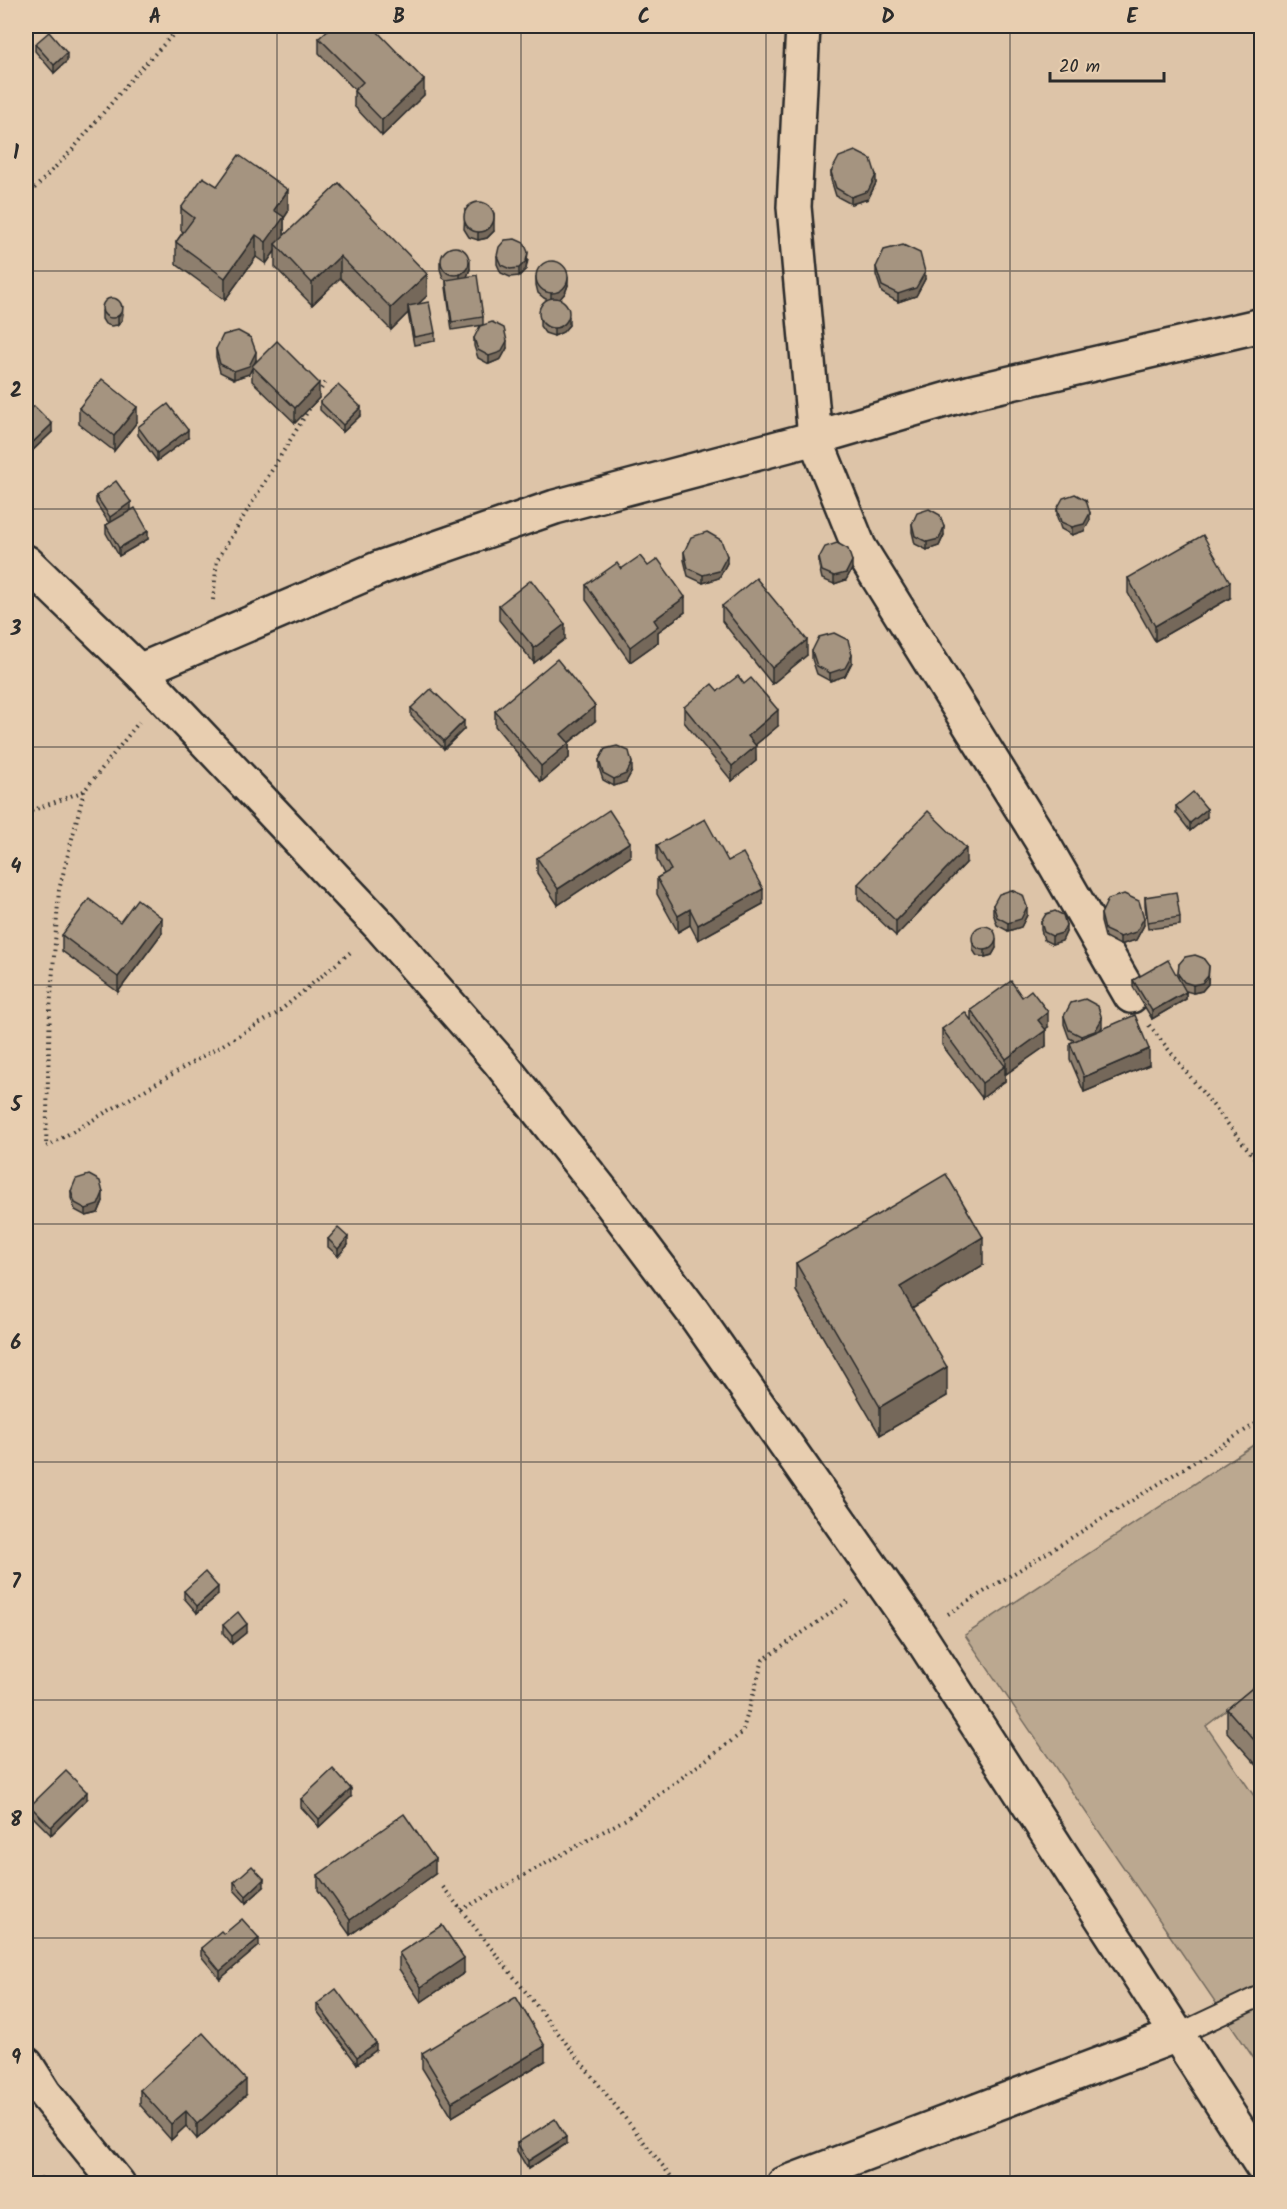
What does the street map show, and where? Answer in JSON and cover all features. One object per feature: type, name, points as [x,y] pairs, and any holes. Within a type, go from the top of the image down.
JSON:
[{"type":"street","points":[[803,26],[794,207],[816,438],[859,547],[1040,838],[1131,996]]},
{"type":"street","points":[[139,671],[382,567],[555,507],[816,438],[972,392],[1262,325]]},
{"type":"street","points":[[26,562],[139,671],[381,927],[498,1060],[601,1190],[693,1312],[881,1577],[1262,2166]]},
{"type":"street","points":[[784,2184],[1177,2035]]},
{"type":"street","points":[[26,2064],[45,2094],[118,2184]]},
{"type":"lane","points":[[1177,2035],[1262,1995]]},
{"type":"path","points":[[26,196],[73,149],[134,76],[181,26]]},
{"type":"path","points":[[210,639],[217,560],[325,383]]},
{"type":"path","points":[[160,695],[84,791],[59,890],[50,1009],[46,1147],[276,1014],[381,927]]},
{"type":"path","points":[[26,813],[84,791]]},
{"type":"path","points":[[1131,996],[1152,1031],[1262,1167]]},
{"type":"path","points":[[918,1633],[1262,1420]]},
{"type":"path","points":[[461,1910],[626,1818],[742,1733],[763,1660],[881,1577]]},
{"type":"path","points":[[443,1887],[677,2184]]},
{"type":"shaded area","points":[[1261,1440],[1261,1684],[1206,1726],[1261,1806],[1261,2069],[965,1635]]},
{"type":"building","points":[[332,26],[372,26],[424,80],[382,120],[354,91],[363,82],[319,38]]},
{"type":"building","points":[[49,32],[67,53],[54,65],[35,44]]},
{"type":"building","points":[[855,151],[871,159],[876,175],[868,191],[851,197],[836,188],[831,172],[839,157]]},
{"type":"building","points":[[239,155],[288,190],[274,210],[284,217],[266,242],[256,235],[225,278],[176,242],[194,218],[181,208],[203,177],[217,186]]},
{"type":"building","points":[[339,183],[427,274],[391,308],[340,256],[312,283],[275,244]]},
{"type":"building","points":[[479,202],[490,206],[494,217],[490,228],[479,232],[468,228],[464,217],[468,206]]},
{"type":"building","points":[[515,239],[524,243],[528,252],[526,261],[519,268],[510,269],[501,265],[497,256],[499,247],[505,240]]},
{"type":"building","points":[[903,245],[920,253],[925,272],[916,288],[898,294],[882,286],[876,267],[884,250]]},
{"type":"building","points":[[455,247],[465,251],[469,261],[465,271],[455,275],[445,271],[441,261],[445,251]]},
{"type":"building","points":[[552,261],[563,266],[568,277],[563,288],[552,293],[541,288],[536,277],[541,266]]},
{"type":"building","points":[[477,275],[483,317],[452,322],[446,280]]},
{"type":"building","points":[[112,298],[119,301],[122,308],[119,315],[112,318],[105,315],[102,308],[105,301]]},
{"type":"building","points":[[554,298],[564,303],[569,313],[564,323],[554,328],[544,323],[539,313],[544,303]]},
{"type":"building","points":[[429,302],[435,333],[414,337],[408,306]]},
{"type":"building","points":[[492,322],[504,328],[507,341],[501,352],[489,356],[478,350],[474,338],[480,326]]},
{"type":"building","points":[[238,331],[251,338],[256,352],[249,366],[234,371],[220,364],[216,349],[223,335]]},
{"type":"building","points":[[277,341],[319,383],[295,408],[252,366]]},
{"type":"building","points":[[102,379],[137,407],[114,436],[79,408]]},
{"type":"building","points":[[338,385],[361,407],[343,425],[320,402]]},
{"type":"building","points":[[168,404],[188,430],[157,453],[138,427]]},
{"type":"building","points":[[34,406],[52,424],[30,445],[26,441],[26,415]]},
{"type":"building","points":[[116,481],[131,502],[110,517],[96,496]]},
{"type":"building","points":[[1075,494],[1086,500],[1090,513],[1084,524],[1072,527],[1061,522],[1057,509],[1063,498]]},
{"type":"building","points":[[135,508],[148,531],[119,548],[106,525]]},
{"type":"building","points":[[929,509],[940,515],[944,527],[939,539],[927,542],[915,536],[912,524],[917,513]]},
{"type":"building","points":[[707,532],[721,540],[727,556],[719,571],[703,575],[688,568],[684,552],[691,537]]},
{"type":"building","points":[[1203,535],[1230,582],[1155,626],[1128,578]]},
{"type":"building","points":[[837,543],[848,549],[852,561],[846,573],[834,576],[822,571],[819,558],[825,547]]},
{"type":"building","points":[[640,556],[648,566],[658,559],[685,597],[654,620],[658,626],[630,647],[586,585],[617,563],[621,569]]},
{"type":"building","points":[[756,578],[807,640],[772,668],[722,606]]},
{"type":"building","points":[[531,580],[565,624],[534,648],[499,605]]},
{"type":"building","points":[[834,633],[848,640],[852,655],[845,668],[830,673],[817,666],[812,651],[819,637]]},
{"type":"building","points":[[557,659],[595,706],[561,734],[569,743],[541,766],[495,711]]},
{"type":"building","points":[[738,676],[744,684],[751,678],[778,710],[748,736],[756,746],[732,766],[684,707],[712,684],[718,691]]},
{"type":"building","points":[[431,689],[464,721],[444,741],[411,708]]},
{"type":"building","points":[[617,746],[629,751],[632,763],[626,774],[614,779],[603,773],[599,760],[605,749]]},
{"type":"building","points":[[1193,792],[1207,809],[1190,823],[1176,806]]},
{"type":"building","points":[[609,810],[630,842],[558,889],[537,858]]},
{"type":"building","points":[[928,811],[966,848],[896,921],[858,884]]},
{"type":"building","points":[[705,819],[728,861],[743,853],[763,889],[698,925],[690,909],[678,916],[657,878],[671,870],[657,845]]},
{"type":"building","points":[[1011,890],[1023,895],[1027,907],[1021,919],[1008,923],[997,917],[993,905],[999,894]]},
{"type":"building","points":[[1176,892],[1180,917],[1148,922],[1145,897]]},
{"type":"building","points":[[1124,894],[1139,901],[1144,918],[1136,932],[1120,937],[1105,930],[1101,914],[1108,899]]},
{"type":"building","points":[[89,899],[120,922],[137,899],[162,918],[118,977],[62,935]]},
{"type":"building","points":[[1055,911],[1063,915],[1066,925],[1062,933],[1052,936],[1044,932],[1041,922],[1046,914]]},
{"type":"building","points":[[984,926],[992,930],[996,938],[992,946],[984,950],[976,946],[972,938],[976,930]]},
{"type":"building","points":[[1195,955],[1203,958],[1209,966],[1208,976],[1202,983],[1193,985],[1184,982],[1178,974],[1179,964],[1185,957]]},
{"type":"building","points":[[1168,960],[1186,992],[1152,1011],[1133,980]]},
{"type":"building","points":[[1011,981],[1022,997],[1031,990],[1048,1012],[1038,1020],[1046,1030],[1006,1059],[971,1010]]},
{"type":"building","points":[[1085,999],[1098,1006],[1102,1019],[1095,1031],[1081,1036],[1069,1030],[1064,1016],[1071,1003]]},
{"type":"building","points":[[965,1012],[1005,1066],[982,1083],[942,1029]]},
{"type":"building","points":[[1135,1015],[1149,1049],[1084,1077],[1070,1043]]},
{"type":"building","points":[[946,1174],[983,1237],[900,1287],[947,1367],[880,1407],[796,1263]]},
{"type":"building","points":[[89,1175],[100,1181],[103,1193],[98,1205],[86,1209],[75,1203],[71,1191],[76,1179]]},
{"type":"building","points":[[338,1228],[348,1237],[338,1249],[328,1239]]},
{"type":"building","points":[[205,1572],[218,1587],[197,1606],[184,1591]]},
{"type":"building","points":[[238,1612],[247,1624],[232,1636],[223,1625]]},
{"type":"building","points":[[1262,1680],[1262,1749],[1227,1709]]},
{"type":"building","points":[[333,1769],[351,1789],[319,1819],[301,1799]]},
{"type":"building","points":[[66,1771],[87,1792],[51,1827],[30,1806]]},
{"type":"building","points":[[404,1814],[435,1859],[350,1920],[318,1875]]},
{"type":"building","points":[[252,1866],[264,1879],[246,1896],[234,1882]]},
{"type":"building","points":[[242,1919],[259,1938],[220,1971],[201,1948],[221,1931],[224,1934]]},
{"type":"building","points":[[442,1925],[464,1958],[421,1987],[399,1953]]},
{"type":"building","points":[[336,1989],[376,2043],[357,2057],[317,2004]]},
{"type":"building","points":[[516,1997],[545,2046],[452,2102],[422,2053]]},
{"type":"building","points":[[203,2033],[246,2080],[197,2124],[186,2111],[171,2124],[140,2090]]},
{"type":"building","points":[[555,2119],[566,2137],[528,2161],[517,2143]]},
{"type":"building","points":[[26,2176],[32,2184],[26,2184]]},
{"type":"building","points":[[41,2177],[47,2184],[33,2184]]}]
